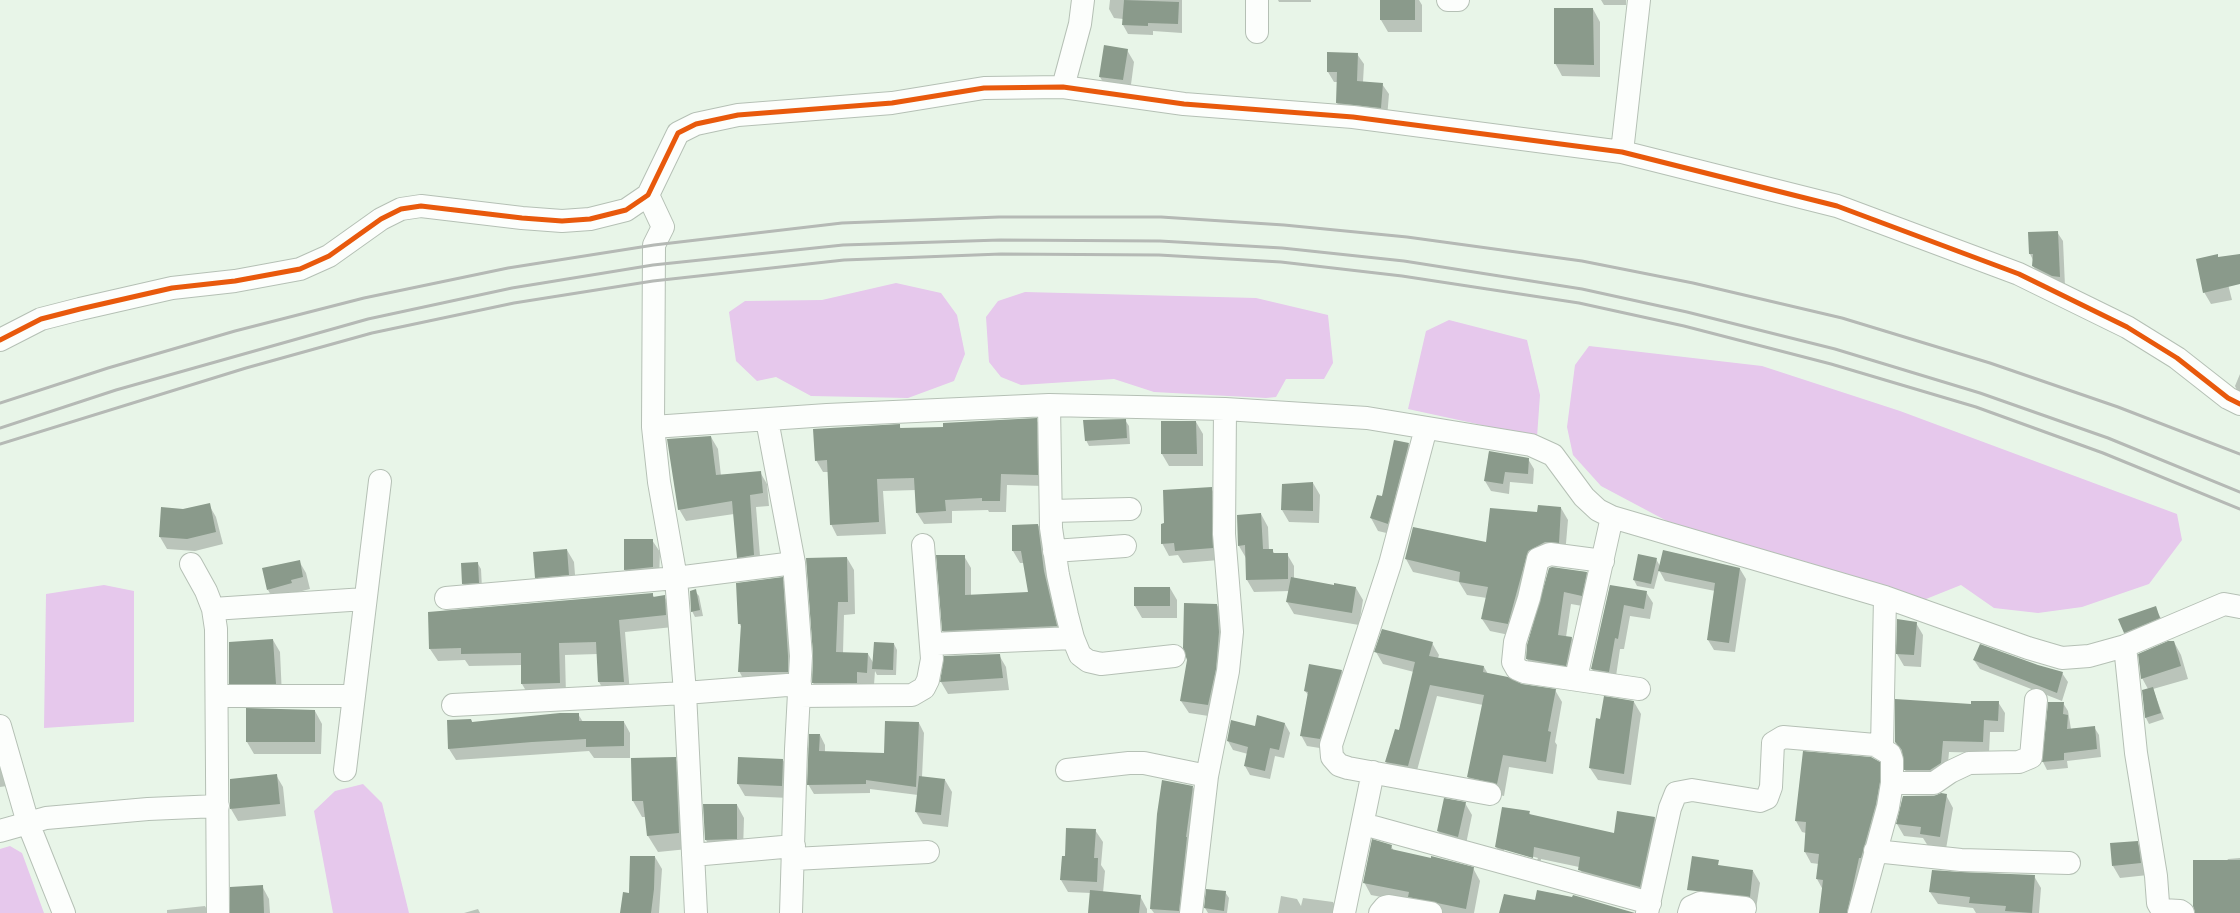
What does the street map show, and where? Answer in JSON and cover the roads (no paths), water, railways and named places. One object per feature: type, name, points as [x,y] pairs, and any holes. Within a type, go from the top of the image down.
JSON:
[{"type":"street","points":[[1064,87],[1080,24],[1083,0]]},
{"type":"street","points":[[1257,0],[1257,32]]},
{"type":"street","points":[[1448,0],[1458,0]]},
{"type":"street","points":[[1622,152],[1640,0]]},
{"type":"street","points":[[0,340],[41,319],[80,308],[172,288],[235,281],[300,268],[328,256],[381,219],[400,208],[421,206],[522,218],[569,220],[590,219],[626,210],[648,195],[678,133],[696,124],[738,115],[892,102],[984,88],[1064,87],[1184,104],[1353,117],[1622,152],[1838,206],[2019,274],[2127,327],[2177,358],[2228,398],[2240,404]]},
{"type":"street","points":[[648,195],[664,227],[654,245],[653,427],[659,482],[676,578],[685,693],[696,913]]},
{"type":"street","points":[[653,427],[1049,405],[1225,409],[1367,418],[1531,445],[1553,455],[1562,465],[1584,497],[1598,510],[1612,517],[1885,597],[2028,648],[2062,658],[2089,656],[2124,646],[2224,604],[2240,607]]},
{"type":"street","points":[[1049,405],[1051,511],[1054,550],[1058,575],[1073,638],[1080,655],[1088,661],[1101,664],[1174,656]]},
{"type":"street","points":[[1191,913],[1207,776],[1228,671],[1232,632],[1224,534],[1225,409]]},
{"type":"street","points":[[766,420],[794,562],[802,656],[796,748],[791,913]]},
{"type":"street","points":[[1426,428],[1390,564],[1331,745],[1332,757],[1339,764],[1348,768],[1490,794]]},
{"type":"street","points":[[345,770],[380,481]]},
{"type":"street","points":[[1051,511],[1130,509]]},
{"type":"street","points":[[1576,678],[1612,517]]},
{"type":"street","points":[[453,705],[685,693],[799,690],[912,695],[924,688],[928,680],[932,659],[923,545]]},
{"type":"street","points":[[1054,550],[1126,546]]},
{"type":"street","points":[[1603,562],[1550,554],[1538,559],[1529,598],[1515,642],[1513,662],[1517,669],[1524,672],[1576,678],[1640,689]]},
{"type":"street","points":[[446,598],[676,578],[794,562]]},
{"type":"street","points":[[191,564],[206,590],[213,609],[216,629],[218,696],[218,913]]},
{"type":"street","points":[[1882,748],[1885,597]]},
{"type":"street","points":[[213,609],[365,598]]},
{"type":"street","points":[[931,644],[1073,638]]},
{"type":"street","points":[[2124,646],[2136,753],[2156,876],[2158,903],[2162,910],[2180,911],[2183,913]]},
{"type":"street","points":[[218,696],[353,696]]},
{"type":"street","points":[[1892,783],[1934,783],[1950,772],[1969,763],[2019,762],[2030,757],[2033,751],[2036,700]]},
{"type":"street","points":[[0,726],[28,823],[64,913]]},
{"type":"street","points":[[1363,824],[1649,908],[1670,808],[1676,793],[1692,790],[1760,801],[1767,798],[1771,787],[1773,743],[1783,737],[1875,745],[1890,754],[1892,760],[1892,783],[1888,806],[1859,913]]},
{"type":"street","points":[[1067,770],[1128,763],[1144,764],[1207,776]]},
{"type":"street","points":[[1344,913],[1373,772]]},
{"type":"street","points":[[0,831],[46,818],[148,809],[218,806]]},
{"type":"street","points":[[1875,851],[1961,860],[2068,863]]},
{"type":"street","points":[[693,855],[928,852]]},
{"type":"street","points":[[1689,913],[1691,907],[1700,903],[1744,908]]},
{"type":"street","points":[[1380,913],[1385,907],[1389,906],[1431,913]]},
{"type":"railway","points":[[0,403],[108,368],[235,331],[364,298],[508,268],[654,245],[842,223],[999,217],[1161,217],[1284,225],[1407,237],[1582,261],[1693,283],[1842,318],[1990,363],[2118,407],[2240,454]]},
{"type":"railway","points":[[0,428],[116,390],[368,319],[512,288],[653,265],[843,245],[1000,240],[1160,241],[1282,248],[1404,261],[1582,289],[1687,312],[1835,349],[1980,393],[2108,438],[2240,492]]},
{"type":"railway","points":[[0,444],[246,368],[372,333],[514,303],[653,281],[844,260],[1001,254],[1159,255],[1281,262],[1402,276],[1579,303],[1684,326],[1831,364],[1976,407],[2103,453],[2240,509]]}]
